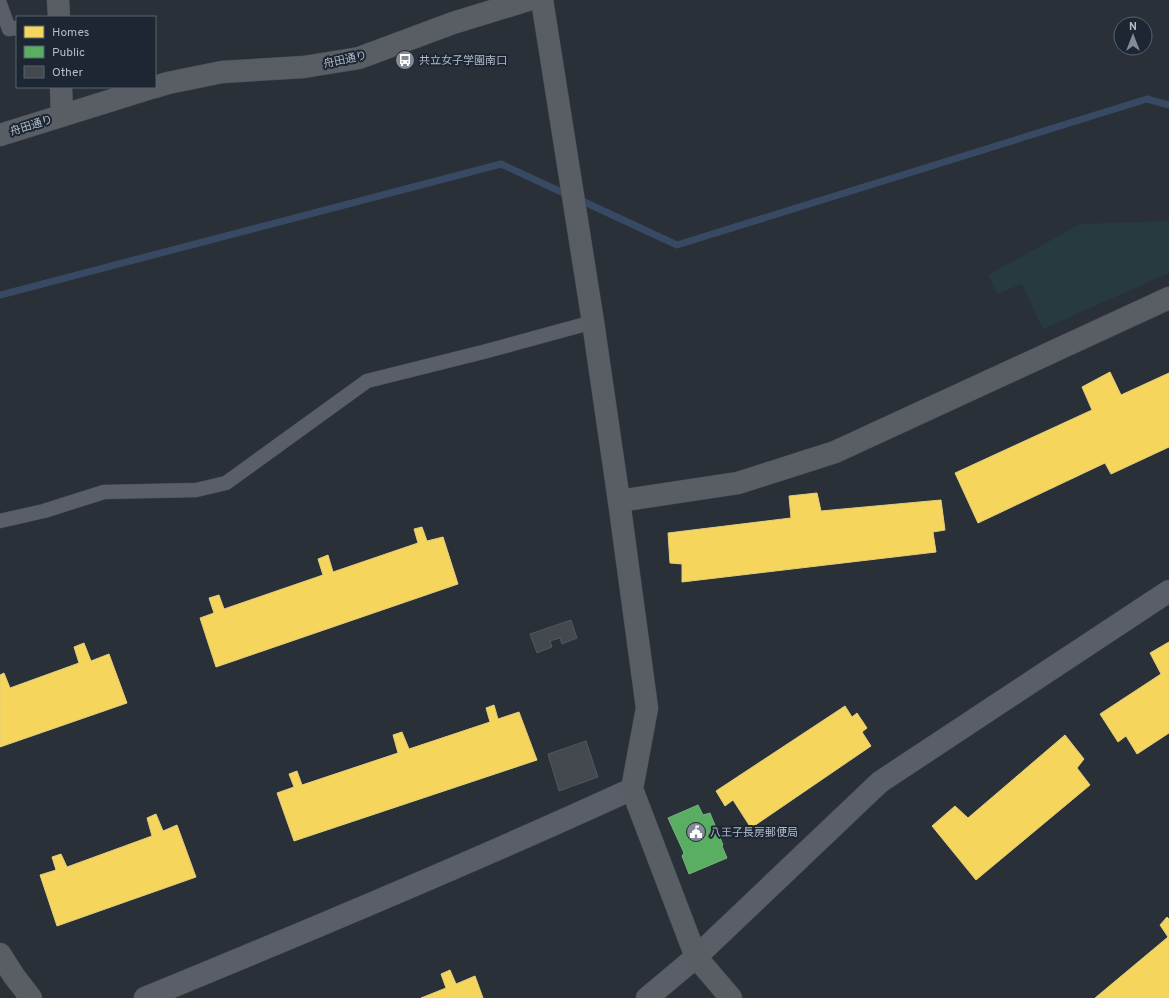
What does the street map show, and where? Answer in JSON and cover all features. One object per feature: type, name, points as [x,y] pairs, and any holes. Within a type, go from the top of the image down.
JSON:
[{"type":"street","points":[[58,0],[59,16]]},
{"type":"street","name":"舟田通り","points":[[156,87],[222,72],[304,67],[359,58],[453,23],[528,0]]},
{"type":"street","points":[[542,0],[593,322],[647,708],[632,789],[696,957],[732,998]]},
{"type":"street","points":[[61,88],[62,115]]},
{"type":"street","name":"舟田通り","points":[[0,135],[152,88]]},
{"type":"street","points":[[619,501],[738,483],[835,452],[1169,298]]},
{"type":"street","points":[[647,998],[696,957],[880,782],[1169,592]]},
{"type":"street","points":[[145,998],[354,912],[632,789]]},
{"type":"street","points":[[0,954],[14,976],[31,998]]},
{"type":"lane","points":[[0,4],[9,29],[16,28]]},
{"type":"lane","points":[[0,521],[44,511],[104,492],[196,490],[226,483],[367,381],[487,352],[593,322]]},
{"type":"green space","points":[[1169,221],[1169,273],[1043,329],[1022,284],[997,294],[988,275],[1080,224]]},
{"type":"building: Homes","points":[[1110,372],[1121,395],[1169,373],[1169,447],[1111,474],[1105,463],[978,523],[955,473],[1092,410],[1082,387]]},
{"type":"building: Homes","points":[[817,493],[821,511],[941,500],[945,530],[933,532],[936,552],[682,582],[682,564],[670,563],[668,533],[791,518],[789,496]]},
{"type":"building: Homes","points":[[422,527],[427,541],[443,537],[458,584],[216,667],[200,618],[214,613],[209,598],[219,595],[224,609],[323,575],[318,559],[328,555],[333,572],[418,543],[414,529]]},
{"type":"building: Homes","points":[[1169,642],[1169,733],[1137,754],[1126,736],[1118,742],[1100,714],[1161,674],[1150,653]]},
{"type":"building: Homes","points":[[84,643],[91,661],[109,654],[127,703],[0,747],[0,675],[4,673],[10,688],[79,663],[74,647]]},
{"type":"building: Homes","points":[[494,705],[498,719],[519,712],[537,760],[294,841],[277,793],[294,787],[289,774],[297,771],[302,785],[398,753],[393,735],[402,732],[409,749],[490,722],[486,708]]},
{"type":"building: Homes","points":[[845,706],[852,717],[857,713],[867,728],[862,732],[871,746],[751,828],[733,800],[725,806],[716,791]]},
{"type":"building: Homes","points":[[1065,735],[1084,759],[1077,768],[1090,785],[976,880],[932,826],[955,806],[968,818]]},
{"type":"building: Homes","points":[[156,814],[163,831],[177,825],[196,877],[57,926],[40,875],[56,870],[52,857],[61,854],[67,867],[152,836],[147,818]]},
{"type":"building: Homes","points":[[1167,917],[1169,919],[1169,998],[1095,998],[1168,937],[1160,925]]},
{"type":"building: Homes","points":[[450,970],[456,984],[475,976],[483,998],[421,998],[446,988],[441,974]]},
{"type":"building: Public","name":"八王子長房郵便局","points":[[698,805],[703,815],[710,813],[727,858],[689,874],[682,856],[684,853],[668,818]]},
{"type":"building: Other","points":[[571,620],[577,638],[562,644],[560,638],[550,641],[552,647],[537,653],[530,634]]},
{"type":"building: Other","points":[[586,741],[598,777],[559,791],[548,754]]},
{"type":"waterway","points":[[578,199],[677,245],[1147,99],[1169,105]]},
{"type":"waterway","points":[[0,295],[501,164],[568,195]]},
{"type":"place","name":"共立女子学園南口","points":[[405,60]]},
{"type":"place","name":"八王子長房郵便局","points":[[696,832]]}]
